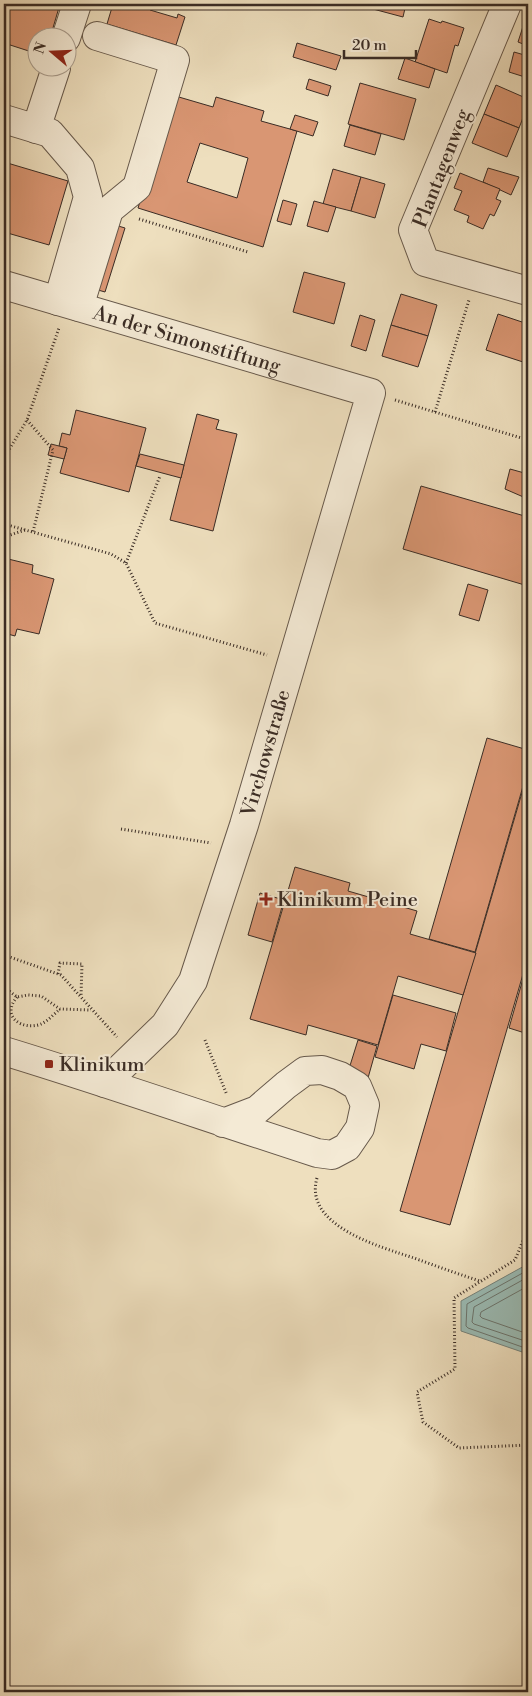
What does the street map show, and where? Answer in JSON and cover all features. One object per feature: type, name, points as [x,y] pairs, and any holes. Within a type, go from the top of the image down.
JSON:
[{"type":"street","points":[[69,28],[77,4]]},
{"type":"street","name":"Plantagenweg","points":[[508,4],[413,230],[425,262],[528,291]]},
{"type":"street","points":[[68,304],[109,210],[137,187],[175,60],[97,36]]},
{"type":"street","points":[[36,129],[53,78]]},
{"type":"street","points":[[4,119],[50,133],[80,168],[88,197],[68,304]]},
{"type":"street","name":"An der Simonstiftung","points":[[4,284],[371,394]]},
{"type":"street","name":"Virchowstraße","points":[[105,1083],[165,1025],[193,981],[237,847],[371,394]]},
{"type":"street","points":[[4,1050],[105,1083],[229,1120],[332,1156],[347,1147],[360,1128],[365,1105],[357,1086],[340,1076],[322,1070],[305,1071],[257,1110],[229,1120]]},
{"type":"path","points":[[109,210],[248,252]]},
{"type":"path","points":[[435,412],[476,276]]},
{"type":"path","points":[[4,458],[27,420],[68,304]]},
{"type":"path","points":[[371,394],[528,440]]},
{"type":"path","points":[[27,420],[54,450],[33,532]]},
{"type":"path","points":[[126,563],[160,476]]},
{"type":"path","points":[[4,524],[111,554],[126,563],[155,623],[292,662]]},
{"type":"path","points":[[4,537],[26,530]]},
{"type":"path","points":[[121,829],[237,847]]},
{"type":"path","points":[[4,955],[61,975],[134,1055]]},
{"type":"path","points":[[58,974],[60,963],[82,964],[81,996]]},
{"type":"path","points":[[4,987],[17,997]]},
{"type":"path","points":[[60,1009],[40,1024],[17,1022],[10,1011],[12,1003],[17,997],[28,995],[41,996],[60,1009],[91,1010]]},
{"type":"path","points":[[205,1040],[229,1120]]},
{"type":"path","points":[[325,1154],[315,1184],[317,1201],[341,1228],[367,1242],[480,1282]]},
{"type":"path","points":[[528,1228],[515,1260],[454,1298],[455,1369],[417,1392],[423,1422],[458,1448],[528,1445]]},
{"type":"water","points":[[528,1260],[528,1354],[461,1331],[461,1301],[526,1265]]},
{"type":"building","points":[[4,4],[60,4],[53,28],[28,28],[28,51],[4,43]]},
{"type":"building","points":[[113,4],[151,4],[150,10],[177,18],[178,14],[185,17],[176,45],[107,24]]},
{"type":"building","points":[[374,4],[406,4],[403,17],[373,9]]},
{"type":"building","points":[[528,15],[528,46],[518,42]]},
{"type":"building","points":[[429,19],[464,28],[458,46],[455,45],[447,73],[415,62]]},
{"type":"building","points":[[297,43],[341,56],[336,70],[293,57]]},
{"type":"building","points":[[514,52],[528,56],[528,78],[509,72]]},
{"type":"building","points":[[405,58],[435,69],[429,88],[398,79]]},
{"type":"building","points":[[309,79],[331,86],[328,96],[306,89]]},
{"type":"building","points":[[360,83],[416,99],[404,140],[348,124]]},
{"type":"building","points":[[496,85],[528,99],[528,105],[519,128],[484,114]]},
{"type":"building","points":[[172,95],[213,107],[216,97],[264,111],[261,121],[297,131],[263,247],[138,208]],"holes":[[[200,143],[248,158],[237,198],[187,182]]]},
{"type":"building","points":[[484,114],[519,128],[507,157],[472,143]]},
{"type":"building","points":[[295,115],[318,122],[313,136],[290,129]]},
{"type":"building","points":[[350,125],[381,134],[375,155],[344,146]]},
{"type":"building","points":[[4,162],[68,181],[49,245],[4,232]]},
{"type":"building","points":[[488,168],[519,177],[511,195],[483,182]]},
{"type":"building","points":[[333,169],[361,177],[351,211],[323,204]]},
{"type":"building","points":[[460,173],[500,189],[496,199],[501,201],[494,216],[490,214],[483,229],[467,222],[469,216],[454,210],[462,191],[454,188]]},
{"type":"building","points":[[361,177],[385,184],[375,218],[351,211]]},
{"type":"building","points":[[283,200],[297,204],[291,225],[277,221]]},
{"type":"building","points":[[314,201],[336,207],[328,232],[307,226]]},
{"type":"building","points":[[115,225],[125,228],[105,292],[98,290]]},
{"type":"building","points":[[304,272],[345,283],[334,324],[293,312]]},
{"type":"building","points":[[401,294],[437,305],[428,336],[391,325]]},
{"type":"building","points":[[498,314],[528,324],[528,346],[523,362],[486,350]]},
{"type":"building","points":[[360,315],[375,320],[366,351],[351,346]]},
{"type":"building","points":[[391,325],[428,336],[418,367],[382,356]]},
{"type":"building","points":[[76,410],[146,428],[129,492],[60,473],[67,448],[59,446],[62,433],[70,435]]},
{"type":"building","points":[[197,414],[219,420],[216,429],[237,434],[213,531],[170,520]]},
{"type":"building","points":[[51,444],[67,448],[64,459],[48,455]]},
{"type":"building","points":[[140,454],[184,465],[181,478],[136,466]]},
{"type":"building","points":[[510,469],[528,474],[528,499],[505,489]]},
{"type":"building","points":[[421,486],[528,517],[528,586],[403,549]]},
{"type":"building","points":[[4,558],[33,565],[32,573],[54,579],[39,634],[17,629],[15,636],[4,633]]},
{"type":"building","points":[[468,584],[488,590],[479,621],[459,615]]},
{"type":"building","points":[[487,738],[528,750],[528,769],[475,952],[429,939]]},
{"type":"building","points":[[528,772],[528,957],[450,1225],[400,1211]]},
{"type":"building","points":[[295,867],[350,883],[348,891],[417,911],[410,934],[476,953],[463,995],[398,976],[378,1045],[308,1025],[306,1035],[250,1019]]},
{"type":"building","points":[[260,893],[284,900],[272,942],[248,935]]},
{"type":"building","points":[[528,961],[528,1034],[509,1028]]},
{"type":"building","points":[[393,995],[456,1013],[446,1051],[421,1044],[414,1069],[375,1057]]},
{"type":"building","points":[[358,1040],[377,1046],[368,1078],[348,1072]]},
{"type":"place","name":"Klinikum Peine","points":[[266,899]]},
{"type":"place","name":"Klinikum","points":[[49,1064]]}]
